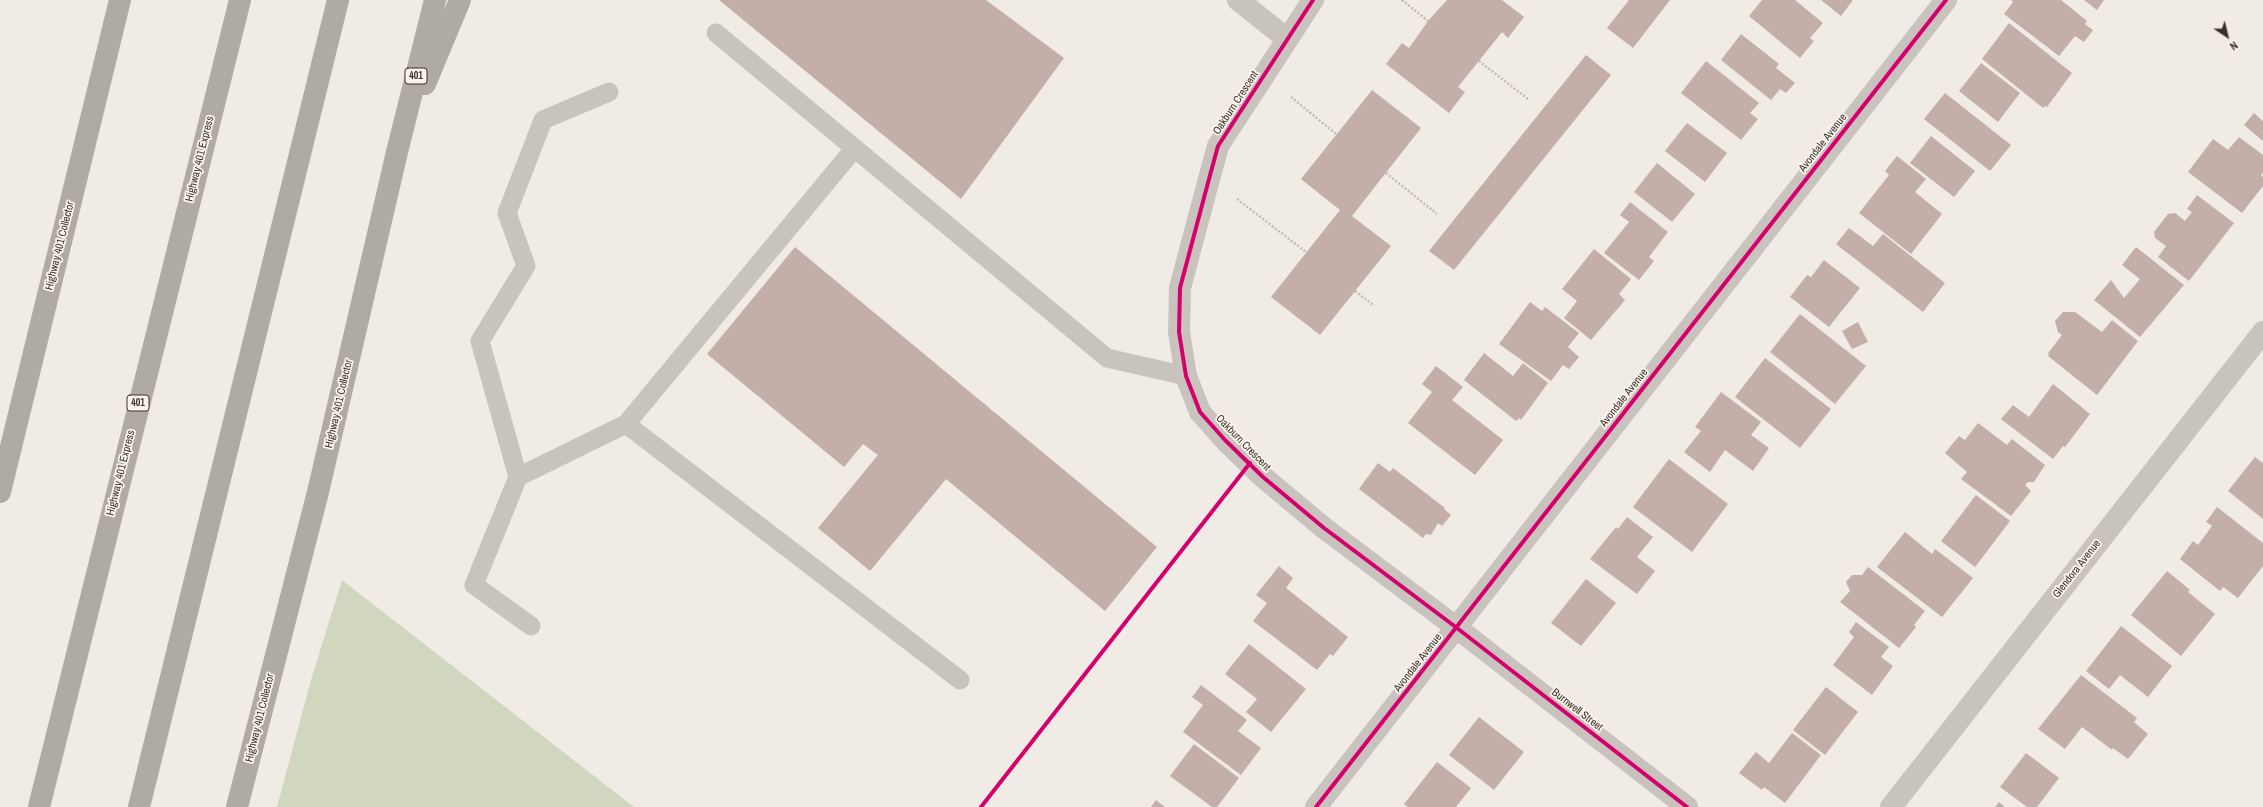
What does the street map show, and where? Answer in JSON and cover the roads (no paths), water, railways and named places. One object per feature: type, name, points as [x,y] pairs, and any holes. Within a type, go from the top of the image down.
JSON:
[{"type":"highway","name":"Highway 401 Collector","points":[[0,492],[120,0]]},
{"type":"highway","name":"Highway 401 Express","points":[[39,807],[240,0]]},
{"type":"highway","points":[[139,807],[338,0]]},
{"type":"highway","name":"Highway 401 Collector","points":[[237,807],[318,492],[397,152],[435,0]]},
{"type":"highway","points":[[397,152],[460,0]]},
{"type":"street","points":[[1238,0],[1286,39]]},
{"type":"street","name":"Oakburn Crescent","points":[[1313,0],[1286,39],[1218,146],[1180,288],[1179,332],[1186,376],[1200,412],[1225,440],[1263,477],[1324,528],[1457,628]]},
{"type":"street","name":"Avondale Avenue","points":[[1316,807],[1946,0]]},
{"type":"street","name":"Glendora Avenue","points":[[1891,807],[2263,332]]},
{"type":"street","name":"Burnwell Street","points":[[1457,628],[1686,807]]},
{"type":"lane","points":[[716,33],[1107,358],[1186,376]]},
{"type":"lane","points":[[531,626],[474,585],[518,477],[480,341],[526,266],[507,213],[543,120],[609,92]]},
{"type":"lane","points":[[518,477],[626,424],[854,149]]},
{"type":"lane","points":[[626,424],[960,680]]}]
